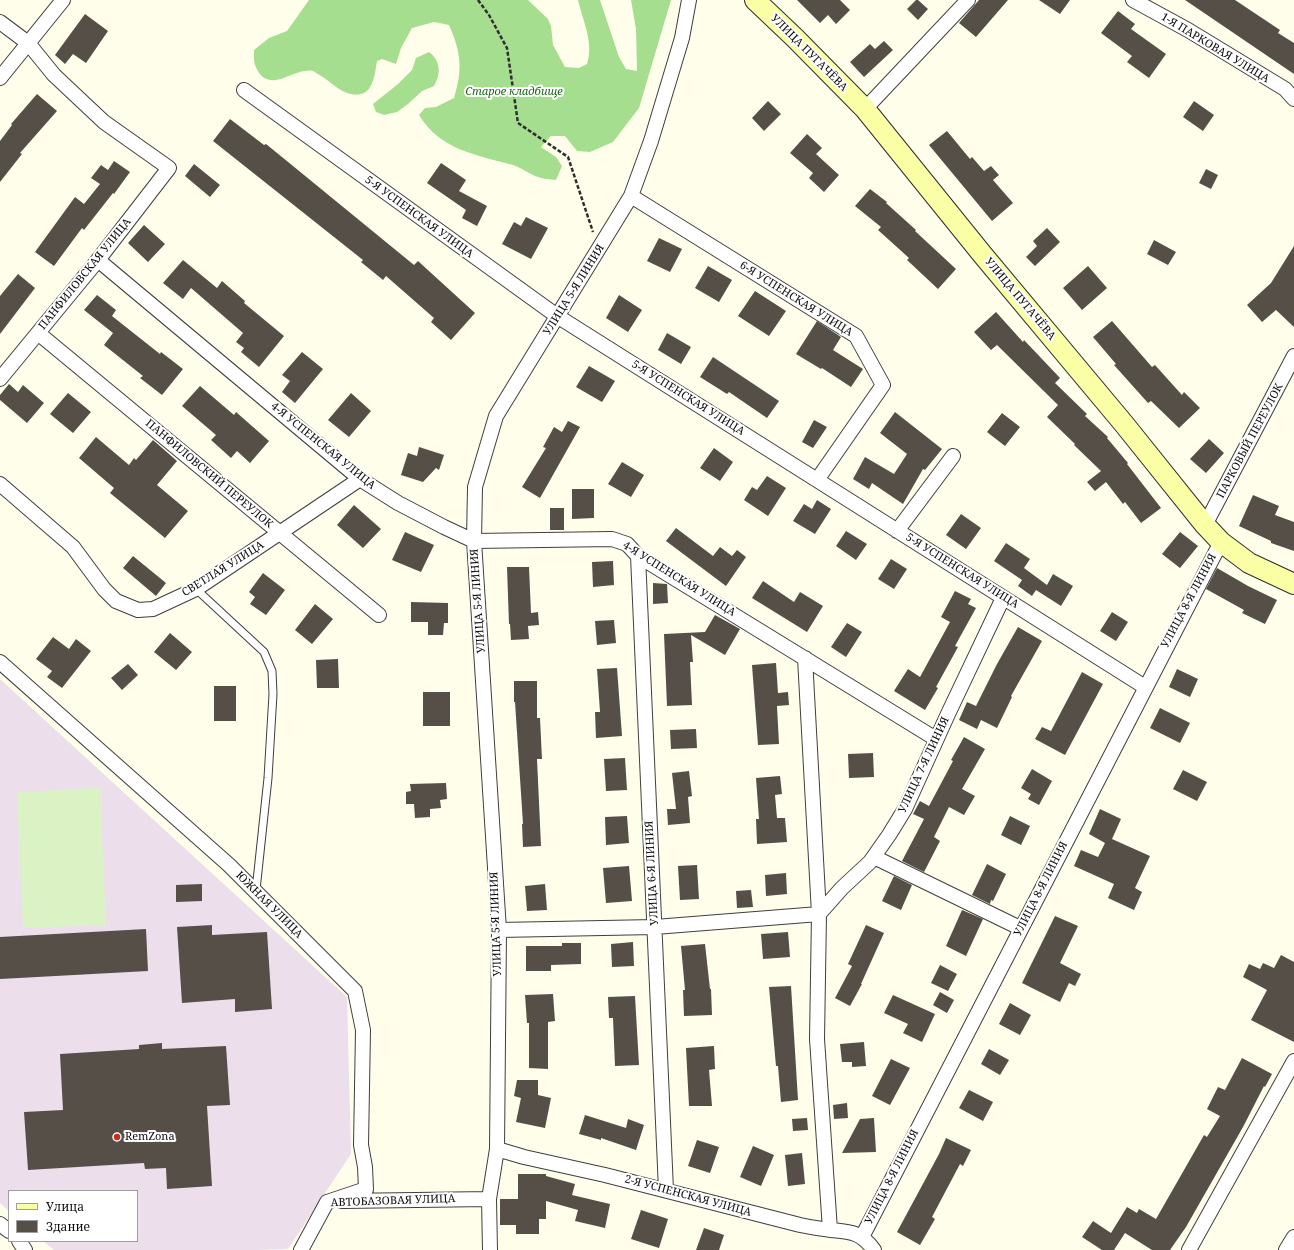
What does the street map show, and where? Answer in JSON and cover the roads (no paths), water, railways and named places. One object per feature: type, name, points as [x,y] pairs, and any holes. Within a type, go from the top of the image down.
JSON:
[{"type":"street","points":[[0,78],[63,0]]},
{"type":"street","name":"УЛИЦА 5-Я ЛИНИЯ","points":[[490,1250],[489,1199],[497,1149],[499,930],[474,541],[475,486],[496,416],[631,196],[651,140],[682,38],[689,0]]},
{"type":"street","name":"УЛИЦА ПУГАЧЁВА","points":[[755,0],[865,109],[982,254],[1220,542],[1249,562],[1294,584]]},
{"type":"street","points":[[865,109],[968,0]]},
{"type":"street","name":"1-Я ПАРКОВАЯ УЛИЦА","points":[[1133,0],[1188,30],[1272,81],[1285,89],[1294,99]]},
{"type":"street","points":[[0,22],[28,43]]},
{"type":"street","name":"ПАНФИЛОВСКАЯ УЛИЦА","points":[[0,379],[98,260],[169,168],[104,122],[54,75],[28,43]]},
{"type":"street","name":"5-Я УСПЕНСКАЯ УЛИЦА","points":[[244,90],[557,316],[1145,687]]},
{"type":"street","name":"6-Я УСПЕНСКАЯ УЛИЦА","points":[[631,196],[856,336],[882,385],[817,480]]},
{"type":"street","name":"4-Я УСПЕНСКАЯ УЛИЦА","points":[[98,260],[360,479],[398,503],[474,541],[612,540],[627,544],[638,556],[936,739]]},
{"type":"street","name":"ПАНФИЛОВСКИЙ ПЕРЕУЛОК","points":[[38,333],[378,615]]},
{"type":"street","name":"ПАРКОВЫЙ ПЕРЕУЛОК","points":[[1205,525],[1294,356]]},
{"type":"street","points":[[897,531],[953,456]]},
{"type":"street","name":"СВЕТЛАЯ УЛИЦА","points":[[0,484],[73,547],[104,589],[116,601],[138,610],[153,608],[196,589],[360,479]]},
{"type":"street","name":"УЛИЦА 8-Я ЛИНИЯ","points":[[862,1237],[1220,542]]},
{"type":"street","name":"УЛИЦА 6-Я ЛИНИЯ","points":[[638,556],[666,1190]]},
{"type":"street","name":"УЛИЦА 7-Я ЛИНИЯ","points":[[819,914],[842,888],[870,862],[889,835],[904,808],[1003,598]]},
{"type":"street","points":[[805,658],[819,914],[817,1039],[830,1230]]},
{"type":"street","name":"ЮЖНАЯ УЛИЦА","points":[[0,662],[229,864],[355,991],[363,1030],[360,1145],[365,1167],[366,1189],[327,1202]]},
{"type":"street","points":[[874,857],[1020,928]]},
{"type":"street","points":[[499,930],[654,927],[819,914]]},
{"type":"street","points":[[1189,1250],[1294,1061]]},
{"type":"street","name":"2-Я УСПЕНСКАЯ УЛИЦА","points":[[497,1149],[524,1157],[605,1174],[800,1225],[830,1230],[849,1231],[862,1237],[874,1250]]},
{"type":"street","name":"АВТОБАЗОВАЯ УЛИЦА","points":[[301,1250],[327,1202],[489,1199]]},
{"type":"street","points":[[0,1224],[8,1230]]},
{"type":"street","points":[[1286,1250],[1294,1237]]},
{"type":"lane","points":[[196,589],[264,652],[272,671],[273,694],[268,778],[256,891]]},
{"type":"place","name":"RemZona","points":[[117,1137]]},
{"type":"park label","name":"Старое кладбище","points":[[514,92]]}]
